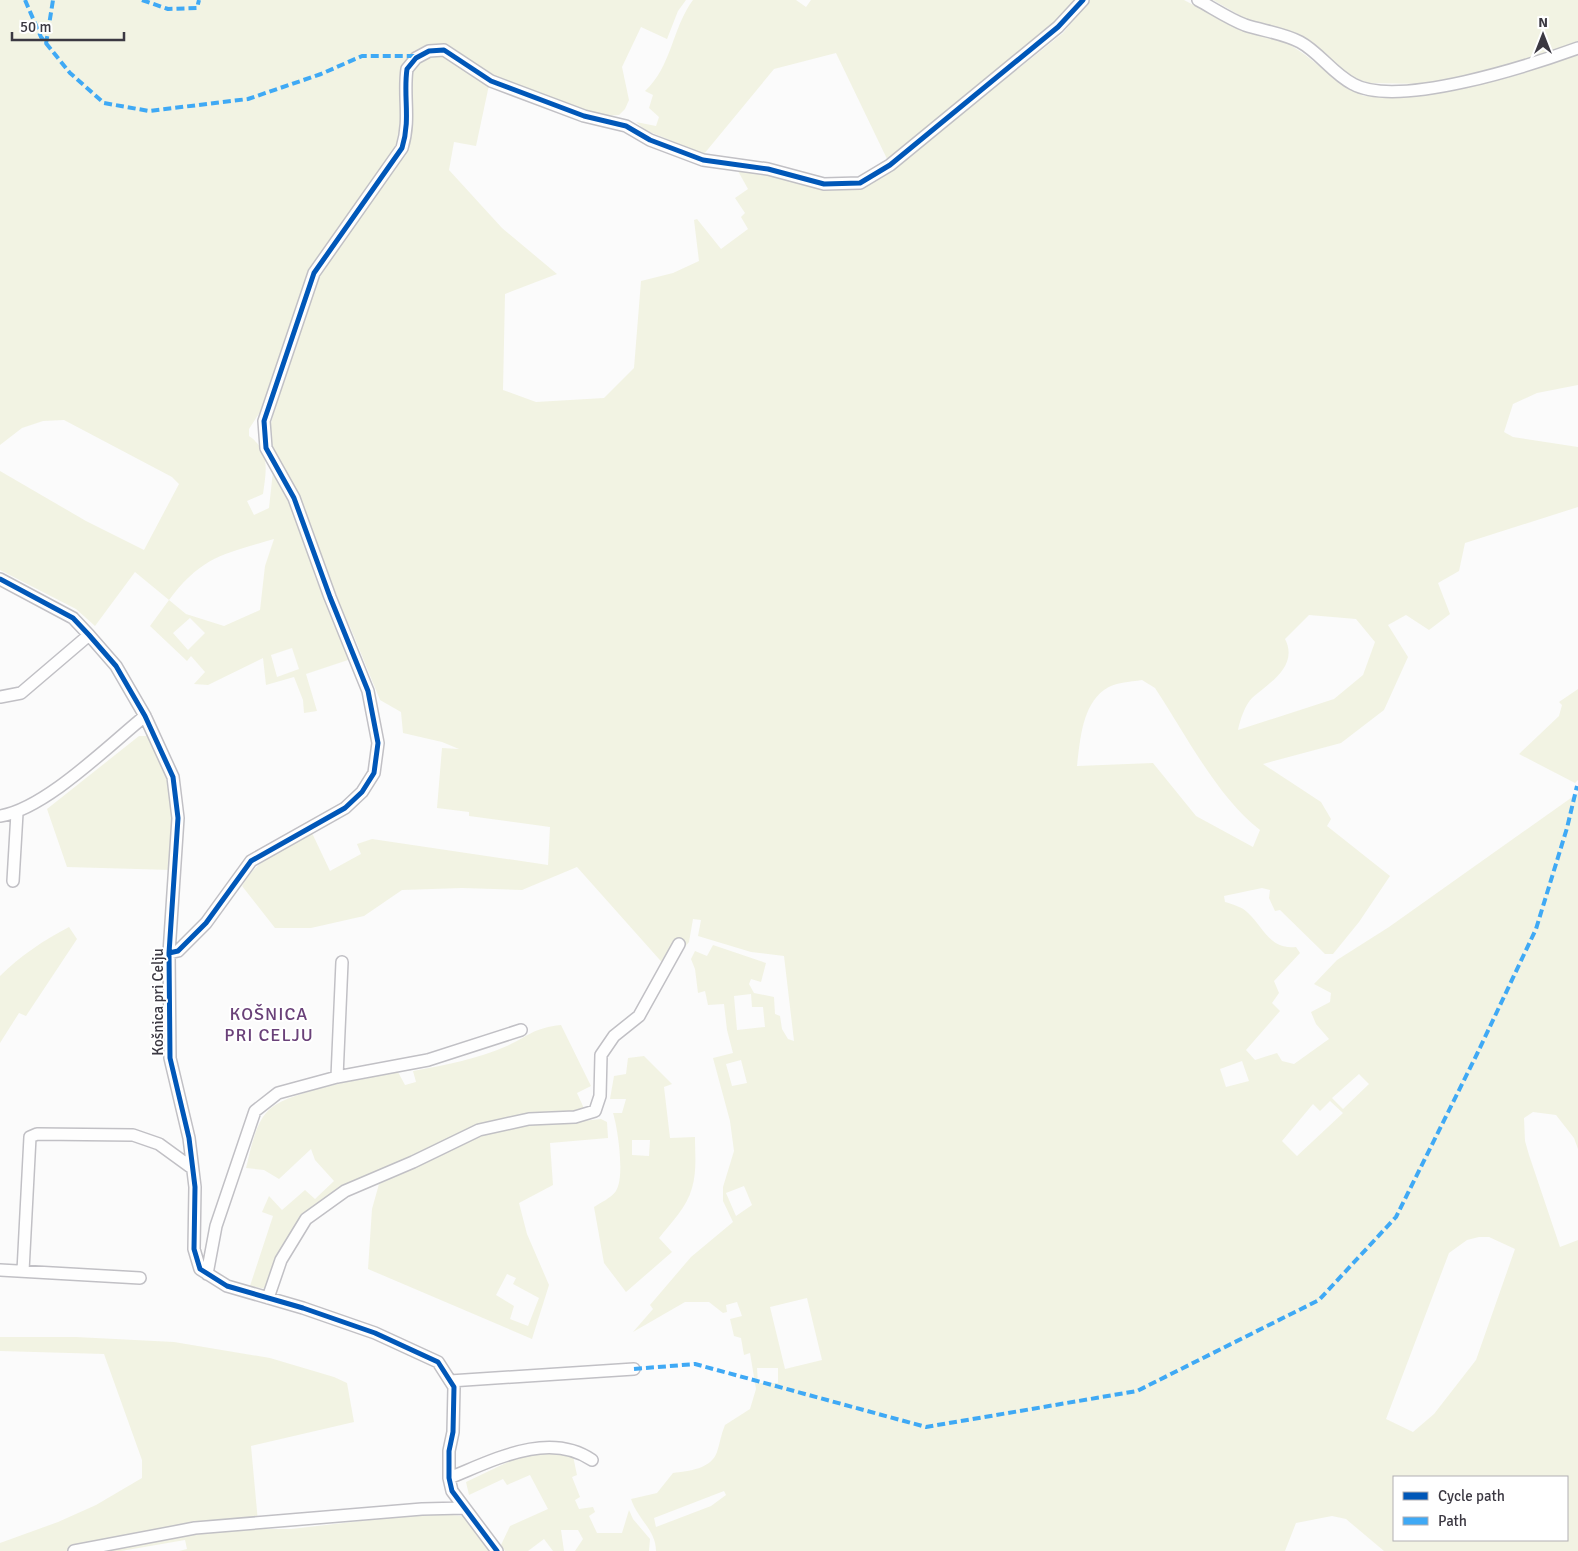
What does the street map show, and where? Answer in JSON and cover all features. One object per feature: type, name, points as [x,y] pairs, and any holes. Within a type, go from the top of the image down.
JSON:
[{"type":"street","points":[[169,953],[178,951],[206,923],[251,861],[345,808],[362,792],[374,773],[378,743],[368,691],[330,597],[294,498],[266,448],[264,421],[314,273],[402,148],[406,135],[407,69],[416,58],[429,51],[444,50],[490,81],[584,116],[626,126],[650,140],[704,160],[768,169],[824,184],[852,184],[860,183],[898,159],[1058,27],[1083,0]]},
{"type":"street","points":[[1198,0],[1244,24],[1300,42],[1354,85],[1379,91],[1415,90],[1462,83],[1497,75],[1578,48]]},
{"type":"street","name":"Košnica pri Celju","points":[[0,580],[73,618],[89,634],[116,666],[145,716],[173,777],[178,818],[169,953],[170,1058],[189,1138],[195,1187],[194,1249],[200,1270],[207,1274]]},
{"type":"street","points":[[0,697],[21,692],[89,634]]},
{"type":"street","points":[[0,816],[17,814],[45,798],[145,716]]},
{"type":"street","points":[[13,880],[17,814]]},
{"type":"street","points":[[268,1298],[281,1260],[306,1218],[345,1191],[413,1162],[479,1130],[529,1119],[575,1117],[595,1111],[600,1096],[601,1055],[614,1036],[639,1016],[678,944]]},
{"type":"street","points":[[337,1077],[342,962]]},
{"type":"street","points":[[497,1551],[452,1491],[448,1478],[454,1387],[438,1362],[375,1333],[227,1286],[207,1274],[216,1226],[255,1111],[278,1093],[337,1077],[428,1060],[521,1030]]},
{"type":"street","points":[[23,1271],[30,1138],[37,1134],[133,1136],[159,1144],[192,1168]]},
{"type":"street","points":[[0,1270],[140,1278]]},
{"type":"street","points":[[450,1381],[634,1369]]},
{"type":"street","points":[[448,1478],[531,1448],[558,1447],[581,1453],[592,1460]]},
{"type":"street","points":[[74,1551],[195,1528],[422,1509],[464,1508]]},
{"type":"green space","points":[[0,0],[686,0],[678,11],[667,39],[641,27],[622,67],[629,100],[625,109],[619,115],[607,116],[573,107],[501,81],[450,47],[424,46],[414,51],[403,66],[404,105],[399,146],[326,249],[264,406],[249,429],[249,436],[261,448],[264,455],[266,470],[263,494],[247,501],[254,515],[269,508],[273,471],[298,520],[315,577],[351,659],[306,674],[317,711],[304,713],[303,700],[294,677],[266,685],[263,658],[208,685],[194,684],[205,672],[191,656],[187,661],[150,626],[169,600],[135,572],[95,626],[76,609],[0,570],[0,471],[86,521],[144,550],[179,484],[172,477],[64,420],[43,421],[22,428],[0,445]],"holes":[[[274,539],[265,566],[260,610],[224,626],[186,614],[169,600],[192,574],[215,559],[228,553]],[[190,618],[205,633],[188,650],[173,633]],[[292,648],[299,669],[277,677],[271,655]]]},
{"type":"green space","points":[[693,0],[796,0],[806,7],[811,0],[1075,0],[1054,23],[888,161],[836,53],[774,69],[704,154],[645,130],[636,122],[656,126],[659,117],[649,108],[653,95],[645,91],[654,81],[667,59],[680,23]]},
{"type":"green space","points":[[1090,0],[1184,0],[1241,30],[1283,40],[1342,84],[1364,96],[1422,95],[1449,91],[1514,76],[1578,55],[1578,385],[1537,393],[1513,404],[1504,432],[1513,437],[1578,447],[1578,507],[1465,543],[1459,571],[1438,583],[1450,614],[1429,630],[1406,615],[1388,625],[1408,657],[1384,710],[1341,743],[1263,764],[1321,802],[1331,819],[1327,826],[1390,876],[1359,922],[1333,954],[1325,954],[1280,910],[1275,911],[1269,898],[1270,890],[1262,888],[1224,896],[1225,902],[1240,907],[1247,912],[1273,941],[1279,945],[1296,947],[1300,953],[1274,981],[1279,993],[1272,1003],[1280,1011],[1246,1050],[1255,1060],[1277,1053],[1282,1061],[1294,1064],[1329,1039],[1316,1024],[1311,1012],[1330,1002],[1331,993],[1314,984],[1337,960],[1389,927],[1578,793],[1578,1149],[1574,1138],[1556,1115],[1533,1112],[1524,1118],[1525,1141],[1560,1247],[1578,1240],[1578,1551],[1384,1551],[1346,1519],[1332,1516],[1296,1523],[1285,1551],[656,1551],[653,1537],[631,1499],[657,1493],[673,1473],[699,1468],[710,1462],[717,1452],[725,1425],[750,1409],[756,1389],[750,1353],[744,1355],[741,1338],[734,1336],[730,1319],[742,1316],[737,1302],[726,1305],[727,1312],[723,1313],[709,1302],[685,1302],[633,1332],[653,1309],[650,1305],[691,1257],[733,1222],[723,1201],[723,1187],[734,1151],[730,1121],[713,1058],[733,1053],[727,1030],[724,1004],[708,1005],[705,991],[698,993],[695,969],[691,959],[695,951],[707,956],[713,945],[766,963],[761,982],[751,979],[749,984],[754,993],[774,997],[775,1014],[780,1016],[782,1029],[788,1039],[794,1041],[784,956],[751,952],[698,936],[701,920],[693,919],[689,942],[667,968],[577,867],[522,890],[462,888],[402,890],[364,916],[311,928],[275,928],[242,886],[255,868],[264,861],[312,833],[330,871],[361,854],[357,844],[372,839],[548,865],[550,827],[469,816],[469,812],[437,808],[442,748],[459,749],[442,742],[403,733],[401,712],[380,700],[351,629],[327,584],[313,533],[297,495],[271,447],[271,423],[317,273],[407,145],[412,102],[410,76],[412,67],[430,54],[443,54],[489,85],[476,146],[454,142],[449,170],[502,228],[557,274],[505,294],[503,390],[536,402],[604,398],[634,368],[641,281],[673,273],[699,261],[694,220],[697,219],[721,249],[748,229],[741,217],[745,213],[735,198],[748,189],[738,171],[761,172],[821,187],[835,188],[865,185],[881,178],[1063,33]],"holes":[[[1309,615],[1356,619],[1375,642],[1363,675],[1334,699],[1238,730],[1249,701],[1274,680],[1285,666],[1288,658],[1285,639]],[[1142,680],[1155,688],[1216,782],[1244,816],[1260,830],[1253,847],[1196,816],[1153,763],[1077,766],[1083,725],[1091,705],[1097,697],[1108,687]],[[751,994],[752,1007],[763,1007],[765,1027],[737,1030],[734,996]],[[741,1060],[747,1083],[732,1086],[726,1064]],[[1242,1061],[1249,1081],[1226,1087],[1220,1069]],[[1359,1074],[1369,1084],[1343,1109],[1332,1098]],[[1330,1101],[1343,1113],[1297,1156],[1282,1141],[1313,1104],[1320,1111]],[[744,1186],[752,1205],[736,1216],[726,1193]],[[1479,1237],[1489,1237],[1515,1249],[1476,1360],[1434,1414],[1413,1432],[1386,1419],[1449,1253],[1467,1240]],[[807,1298],[822,1360],[785,1369],[770,1307]],[[757,1368],[778,1368],[778,1383],[758,1383]],[[724,1491],[726,1495],[711,1506],[656,1527],[654,1518]]]},
{"type":"green space","points":[[1213,0],[1578,0],[1578,42],[1507,68],[1425,84],[1369,83],[1349,76],[1309,42],[1246,19]]},
{"type":"green space","points":[[1578,689],[1578,780],[1575,783],[1519,754],[1559,716],[1562,705],[1559,702]]},
{"type":"green space","points":[[139,736],[149,736],[168,784],[172,821],[172,870],[67,867],[47,809]]},
{"type":"green space","points":[[69,927],[77,939],[26,1016],[19,1013],[0,1043],[0,976],[16,961]]},
{"type":"green space","points":[[561,1025],[591,1086],[577,1093],[587,1115],[499,1123],[322,1208],[304,1229],[272,1290],[250,1286],[273,1216],[262,1212],[269,1196],[282,1210],[305,1190],[315,1199],[334,1181],[315,1160],[311,1149],[279,1179],[264,1170],[246,1168],[257,1128],[271,1108],[313,1090],[398,1072],[405,1085],[416,1082],[413,1071],[484,1055],[507,1046],[532,1032]]},
{"type":"green space","points":[[644,1056],[672,1084],[664,1087],[670,1138],[695,1137],[695,1176],[686,1202],[659,1238],[672,1252],[626,1292],[604,1263],[594,1207],[614,1194],[619,1184],[620,1153],[613,1113],[622,1113],[626,1099],[610,1099],[614,1076],[626,1074],[628,1058]],"holes":[[[632,1140],[650,1140],[649,1156],[632,1155]]]},
{"type":"green space","points":[[601,1119],[607,1122],[608,1138],[550,1143],[553,1185],[519,1203],[527,1234],[549,1285],[532,1339],[368,1269],[372,1209],[379,1184],[447,1148],[490,1131],[531,1124]],"holes":[[[507,1274],[516,1278],[513,1284],[539,1298],[528,1326],[510,1319],[514,1306],[496,1295]]]},
{"type":"green space","points":[[0,1337],[76,1337],[174,1342],[270,1358],[334,1377],[347,1383],[354,1422],[251,1446],[258,1522],[73,1551],[0,1551],[0,1543],[58,1522],[96,1505],[142,1478],[142,1460],[104,1354],[0,1351]]},
{"type":"green space","points":[[556,1450],[573,1456],[577,1475],[572,1477],[580,1497],[575,1500],[579,1509],[593,1507],[595,1512],[589,1516],[597,1533],[622,1533],[629,1510],[633,1519],[650,1539],[649,1551],[575,1551],[583,1539],[578,1530],[561,1530],[564,1551],[553,1551],[544,1539],[528,1551],[505,1551],[501,1545],[510,1526],[548,1509],[530,1475],[507,1485],[503,1479],[469,1495],[466,1482],[525,1454]]},
{"type":"green space","points":[[430,1513],[464,1516],[493,1551],[179,1551],[187,1549],[185,1540],[121,1551],[101,1551],[218,1529],[291,1529]]},
{"type":"marked path","points":[[25,0],[41,37],[70,73],[104,103],[149,111],[248,99],[321,74],[362,56],[420,56]]},
{"type":"marked path","points":[[46,44],[53,0]]},
{"type":"marked path","points":[[142,0],[168,9],[197,8],[199,0]]},
{"type":"marked path","points":[[634,1369],[695,1364],[926,1427],[1137,1391],[1319,1300],[1396,1217],[1477,1054],[1536,929],[1567,828],[1577,786]]},
{"type":"cycle path","points":[[169,953],[178,951],[206,923],[251,861],[345,808],[362,792],[374,773],[378,743],[368,691],[330,597],[294,498],[266,448],[264,421],[314,273],[402,148],[406,127],[407,69],[416,58],[429,51],[444,50],[491,81],[584,116],[626,126],[650,140],[703,160],[768,169],[824,184],[860,183],[890,165],[1058,27],[1083,0]]},
{"type":"cycle path","points":[[0,579],[73,618],[89,635],[116,666],[145,716],[173,777],[178,818],[169,953],[170,1058],[189,1138],[195,1187],[194,1249],[200,1269],[227,1286],[303,1308],[375,1333],[438,1362],[454,1387],[453,1432],[449,1451],[449,1478],[452,1491],[497,1551]]},
{"type":"district","name":"KOŠNICA PRI CELJU","points":[[269,1024]]}]
